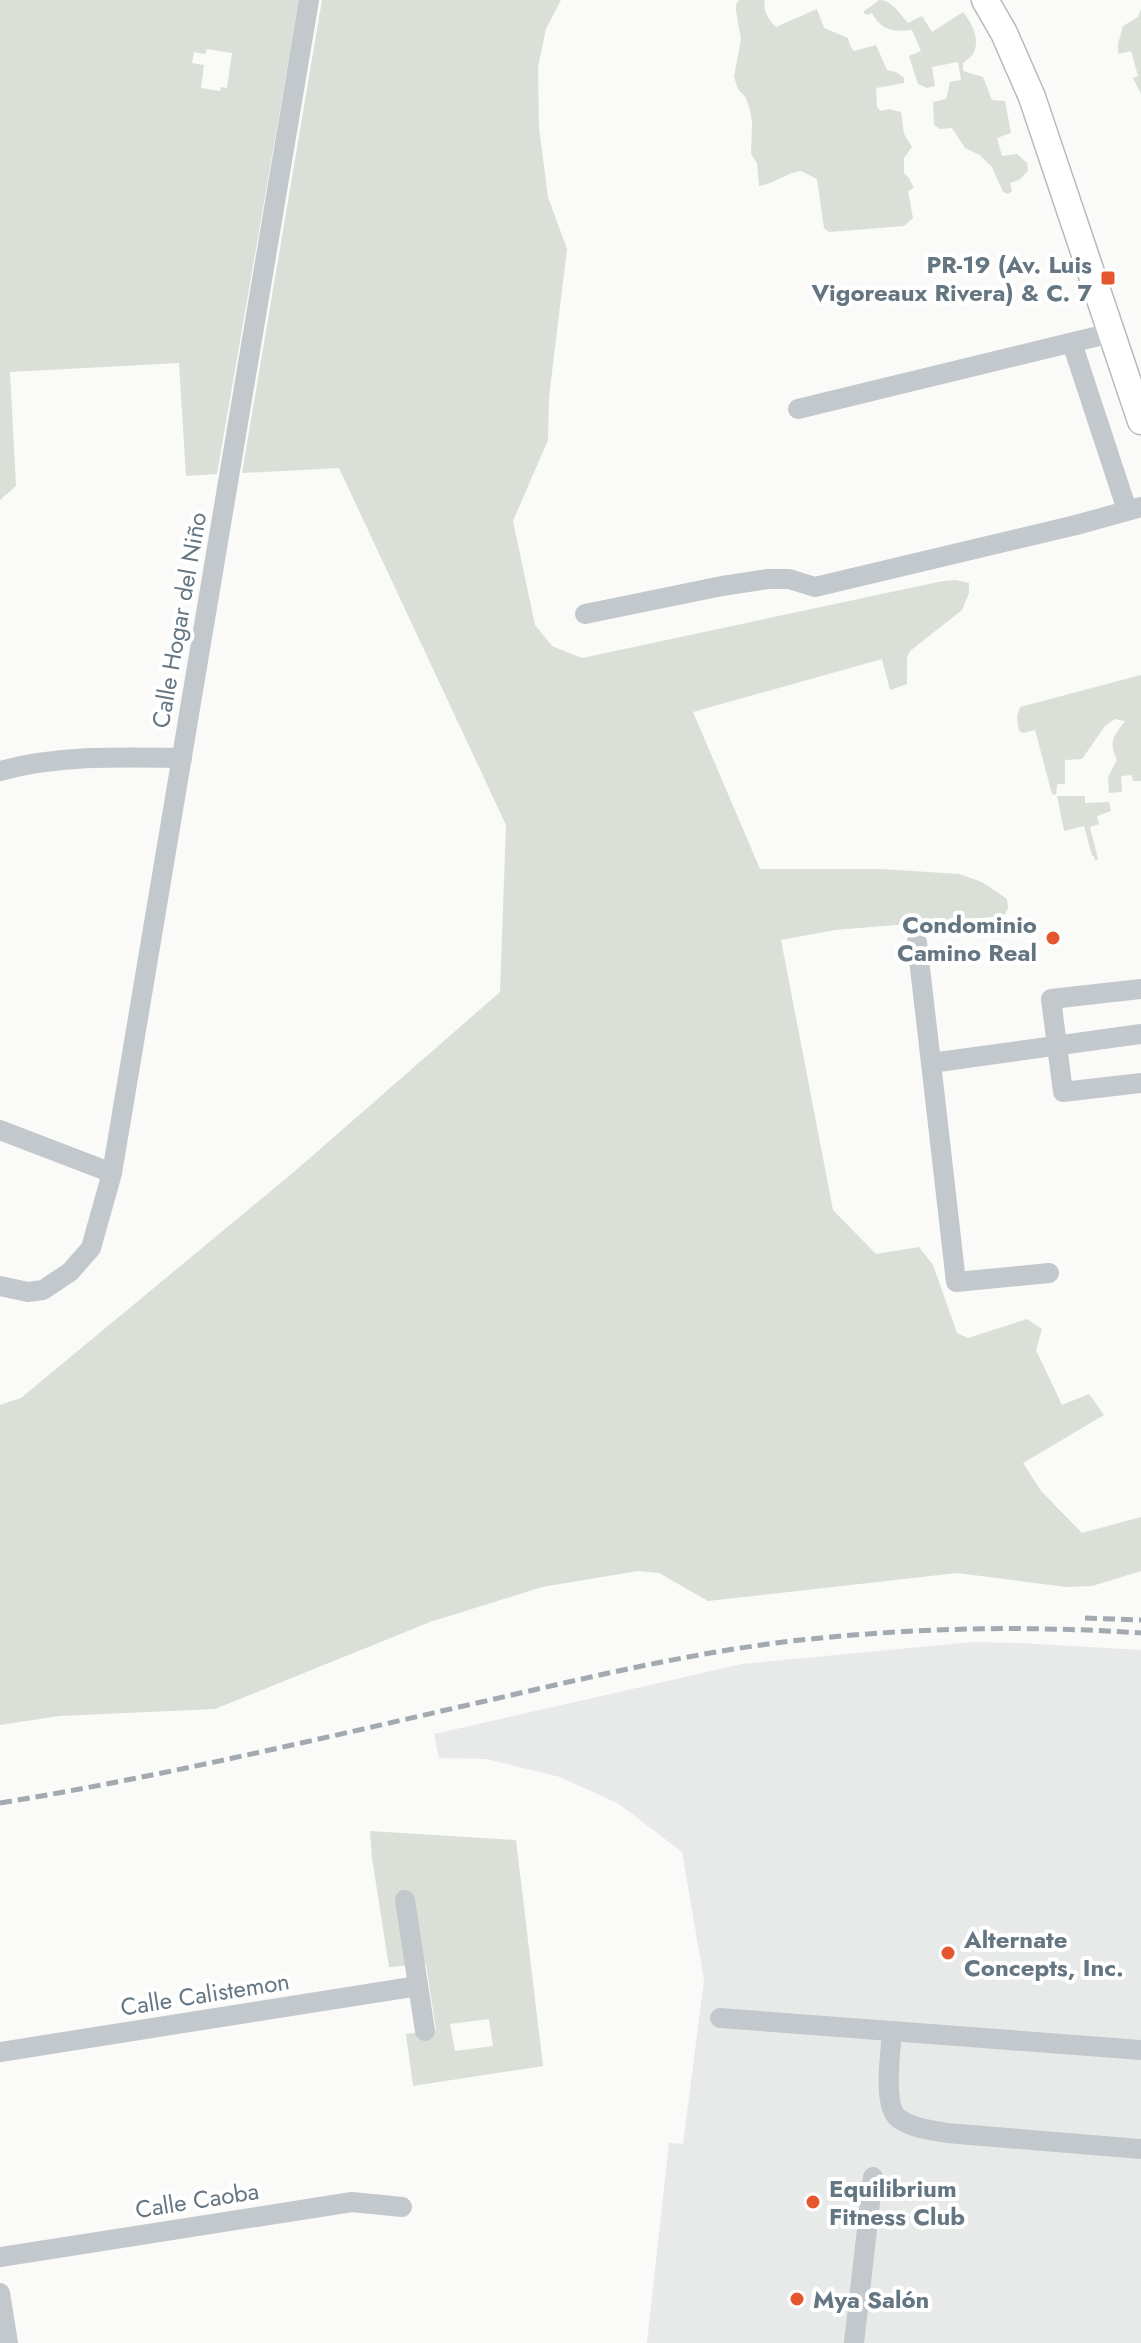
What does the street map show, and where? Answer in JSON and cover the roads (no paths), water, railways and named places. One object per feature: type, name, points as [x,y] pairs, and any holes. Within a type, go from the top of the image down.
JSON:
[{"type":"main road","points":[[985,0],[1004,33],[1032,97],[1141,421]]},
{"type":"street","name":"Calle Hogar del Niño","points":[[0,1286],[28,1292],[43,1290],[70,1272],[91,1248],[112,1173],[309,0]]},
{"type":"street","points":[[798,409],[1111,333]]},
{"type":"street","points":[[585,614],[768,579],[789,579],[815,587],[1032,536],[1134,508],[1072,343]]},
{"type":"street","points":[[0,771],[64,759],[182,758]]},
{"type":"street","points":[[917,942],[956,1282],[1049,1273]]},
{"type":"street","points":[[1141,989],[1051,999],[1063,1092],[1141,1083]]},
{"type":"street","points":[[931,1063],[1141,1034]]},
{"type":"street","points":[[0,1130],[112,1173]]},
{"type":"street","points":[[405,1900],[425,2031]]},
{"type":"street","name":"Calle Calistemon","points":[[0,2052],[418,1986]]},
{"type":"street","points":[[720,2018],[1141,2050]]},
{"type":"street","points":[[892,2031],[889,2101],[896,2117],[916,2126],[947,2133],[1141,2149]]},
{"type":"street","points":[[854,2343],[873,2177]]},
{"type":"street","name":"Calle Caoba","points":[[0,2257],[352,2202],[402,2207]]},
{"type":"street","points":[[0,2293],[8,2343]]},
{"type":"railway","points":[[1085,1618],[1141,1620]]},
{"type":"railway","points":[[0,1803],[185,1768],[603,1674],[754,1646],[836,1637],[966,1629],[1141,1633]]},
{"type":"place","name":"PR-19 (Av. Luis Vigoreaux Rivera) & C. 7","points":[[1108,278]]},
{"type":"place","name":"Condominio Camino Real","points":[[1053,938]]},
{"type":"place","name":"Alternate Concepts, Inc.","points":[[948,1953]]},
{"type":"place","name":"Equilibrium Fitness Club","points":[[813,2202]]},
{"type":"place","name":"Mya Salón","points":[[797,2299]]}]
